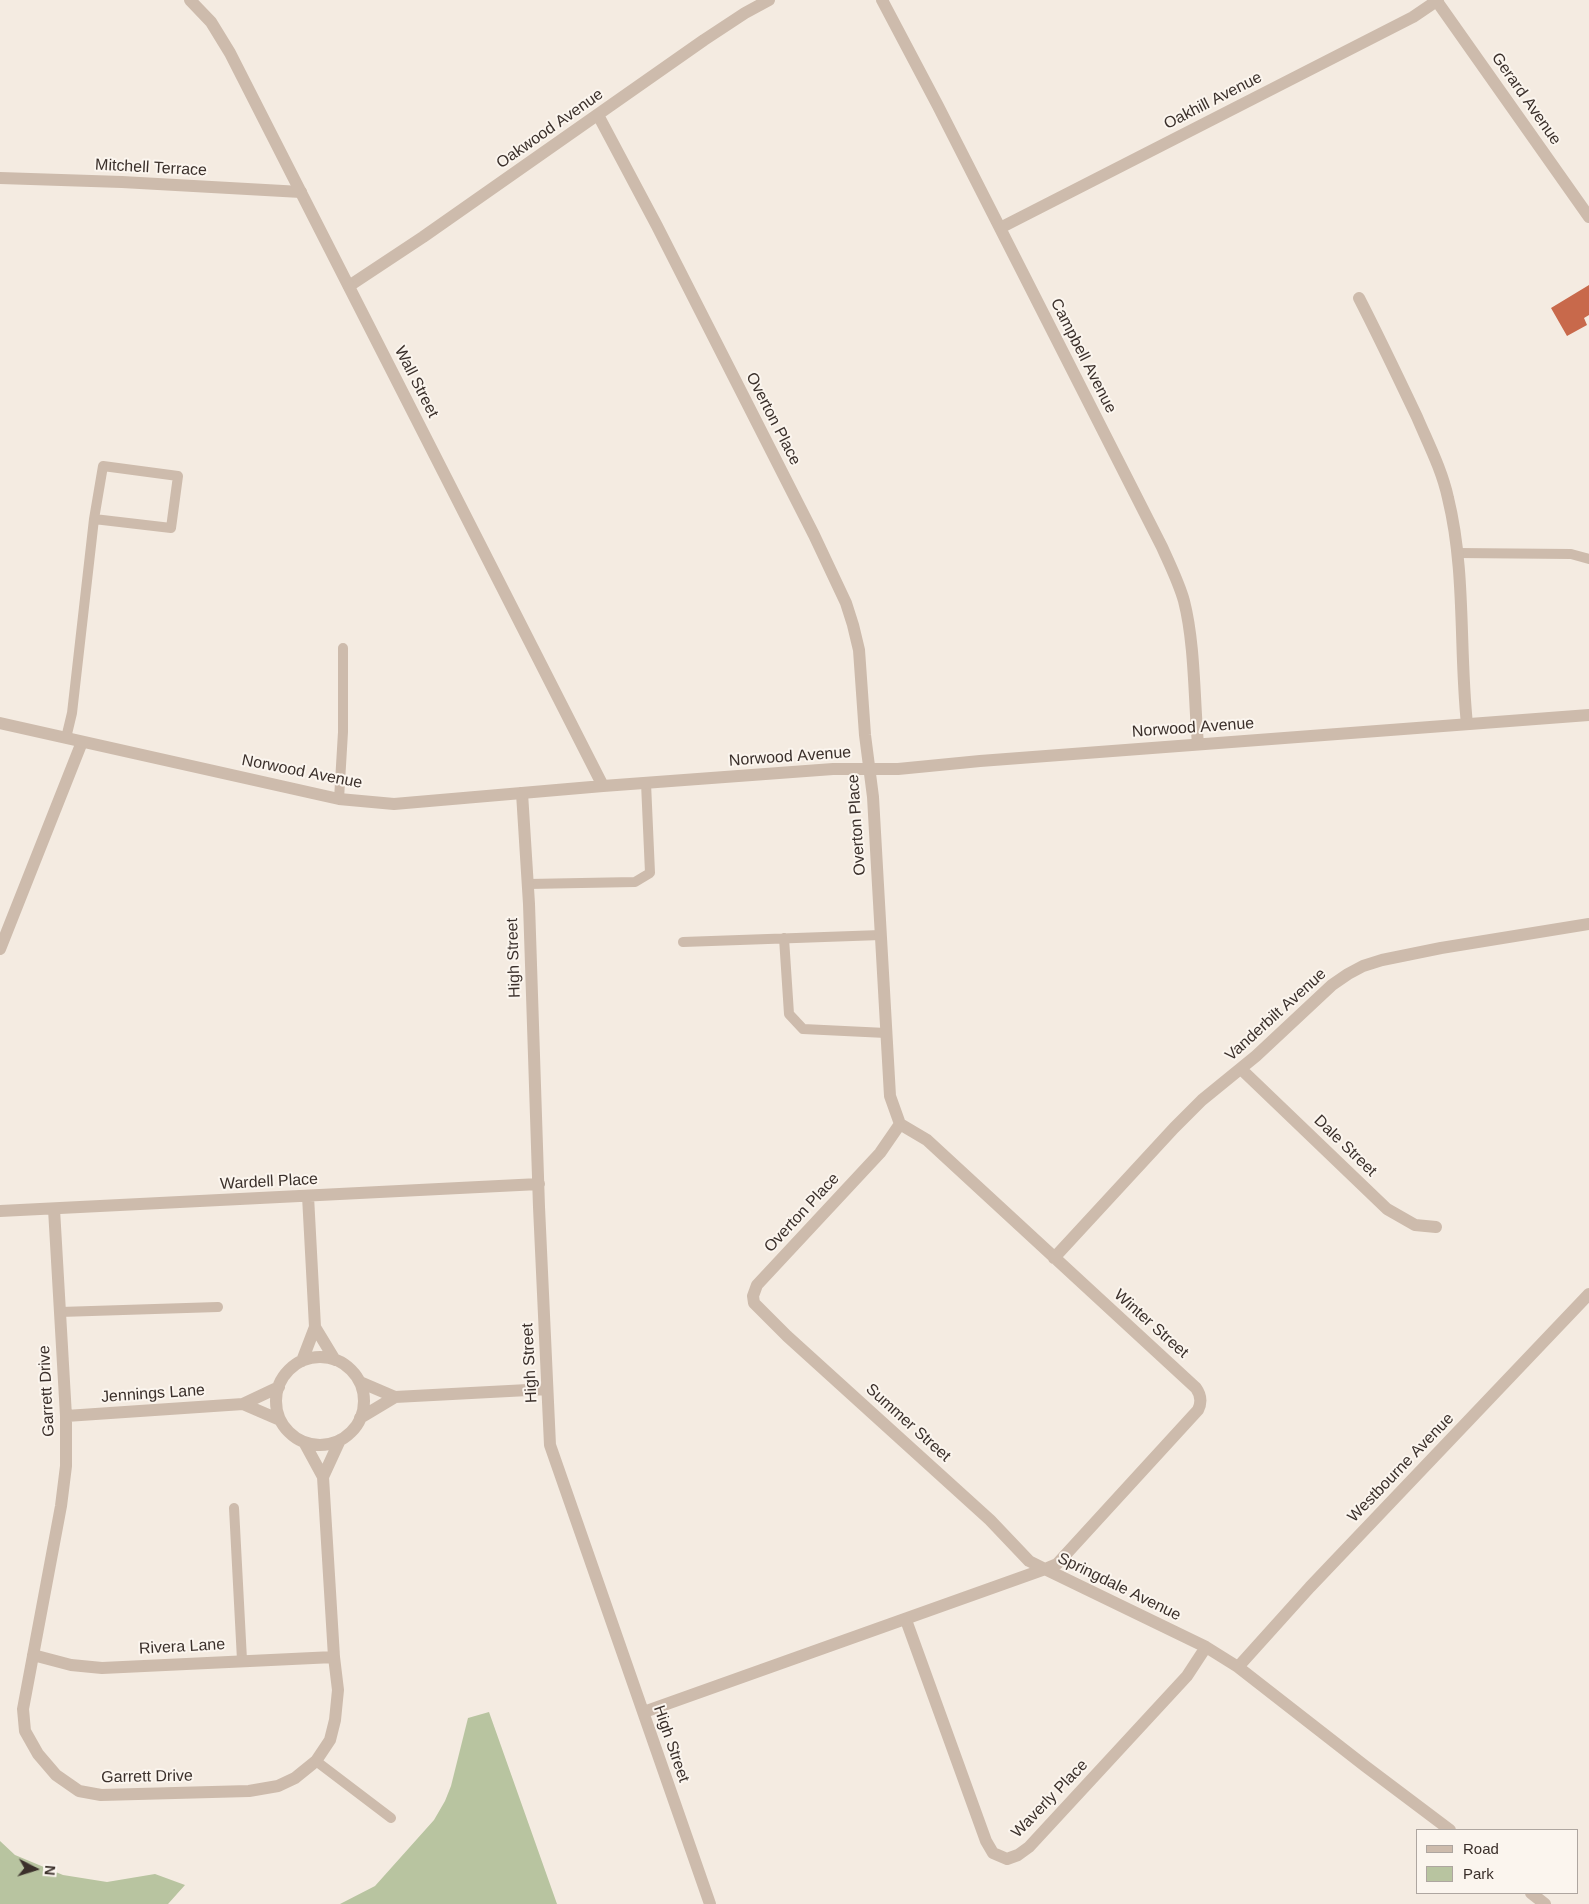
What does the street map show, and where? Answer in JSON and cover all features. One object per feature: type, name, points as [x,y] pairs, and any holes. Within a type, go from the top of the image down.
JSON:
[{"type":"street","name":"Wall Street","points":[[190,0],[211,22],[230,53],[603,786]]},
{"type":"street","name":"Oakwood Avenue","points":[[349,286],[423,237],[704,40],[745,13],[769,0]]},
{"type":"street","name":"Campbell Avenue","points":[[882,0],[1162,547],[1176,580],[1189,626],[1198,744]]},
{"type":"street","name":"Oakhill Avenue","points":[[1000,228],[1413,17],[1437,0]]},
{"type":"street","name":"Gerard Avenue","points":[[1437,0],[1589,217]]},
{"type":"street","name":"Overton Place","points":[[598,115],[657,226],[814,535],[846,603],[859,650],[873,797],[890,1096],[900,1124],[880,1153],[757,1285],[753,1296]]},
{"type":"street","name":"Mitchell Terrace","points":[[0,178],[122,182],[301,192]]},
{"type":"street","points":[[1359,298],[1436,459],[1448,496],[1457,553],[1467,724]]},
{"type":"street","name":"Norwood Avenue","points":[[0,723],[339,799],[394,804],[833,769],[898,769],[1589,714]]},
{"type":"street","points":[[0,949],[82,742]]},
{"type":"street","name":"High Street","points":[[522,793],[528,884],[550,1445],[710,1904]]},
{"type":"street","name":"Vanderbilt Avenue","points":[[1054,1258],[1202,1100],[1241,1069],[1332,985],[1348,974],[1363,966],[1382,960],[1441,948],[1589,924]]},
{"type":"street","name":"Dale Street","points":[[1241,1069],[1387,1209],[1415,1225],[1436,1227]]},
{"type":"street","name":"Winter Street","points":[[900,1124],[927,1140],[1200,1393],[1201,1404],[1198,1410],[1058,1564],[1045,1569]]},
{"type":"street","name":"Wardell Place","points":[[0,1211],[539,1184]]},
{"type":"street","points":[[302,1361],[315,1327],[308,1196]]},
{"type":"street","name":"Garrett Drive","points":[[54,1208],[66,1416],[66,1466],[62,1498],[23,1709],[25,1732],[38,1754],[56,1775],[79,1791],[101,1795],[249,1791],[278,1786],[295,1778],[316,1761],[330,1740],[335,1720],[338,1690],[334,1657],[323,1477],[304,1442],[286,1430],[280,1420]]},
{"type":"street","name":"Westbourne Avenue","points":[[1238,1666],[1310,1587],[1589,1294]]},
{"type":"street","name":"Summer Street","points":[[753,1296],[754,1303],[787,1336],[990,1520],[1029,1561],[1045,1569]]},
{"type":"street","points":[[315,1327],[335,1360]]},
{"type":"street","points":[[280,1420],[276,1398],[278,1387],[292,1367],[302,1361],[313,1358],[335,1360],[349,1368],[360,1382],[364,1406],[360,1418]]},
{"type":"street","points":[[360,1382],[395,1397],[547,1389]]},
{"type":"street","name":"Jennings Lane","points":[[66,1416],[243,1404],[278,1387]]},
{"type":"street","points":[[360,1418],[395,1397]]},
{"type":"street","name":"Jennings Lane","points":[[243,1404],[280,1420]]},
{"type":"street","name":"Garrett Drive","points":[[323,1477],[340,1440],[352,1431],[360,1418]]},
{"type":"street","points":[[304,1442],[316,1445],[340,1440]]},
{"type":"street","name":"Springdale Avenue","points":[[644,1712],[1045,1569],[1206,1647],[1238,1666],[1449,1829]]},
{"type":"street","name":"Waverly Place","points":[[906,1620],[986,1841],[993,1853],[1007,1859],[1018,1855],[1029,1847],[1187,1676],[1206,1647]]},
{"type":"street","name":"Rivera Lane","points":[[33,1655],[71,1665],[102,1668],[334,1657]]},
{"type":"street","points":[[1532,1894],[1545,1904]]},
{"type":"lane","points":[[66,738],[72,713],[94,520],[102,466],[178,476],[171,528],[94,520]]},
{"type":"lane","points":[[1457,553],[1571,554],[1589,559]]},
{"type":"lane","points":[[339,799],[343,732],[342,648]]},
{"type":"lane","points":[[528,884],[635,882],[650,873],[646,783]]},
{"type":"lane","points":[[683,942],[881,935]]},
{"type":"lane","points":[[784,938],[789,1014],[802,1029],[886,1033]]},
{"type":"lane","points":[[60,1312],[218,1306]]},
{"type":"lane","points":[[234,1508],[242,1660]]},
{"type":"lane","points":[[316,1761],[391,1818]]},
{"type":"green space","points":[[489,1712],[557,1904],[340,1904],[375,1886],[434,1820],[451,1786],[468,1718]]},
{"type":"green space","points":[[0,1841],[15,1855],[63,1875],[107,1882],[155,1874],[185,1885],[168,1904],[0,1904]]},
{"type":"building","points":[[1589,285],[1589,315],[1584,318],[1587,325],[1567,336],[1551,308]]}]
